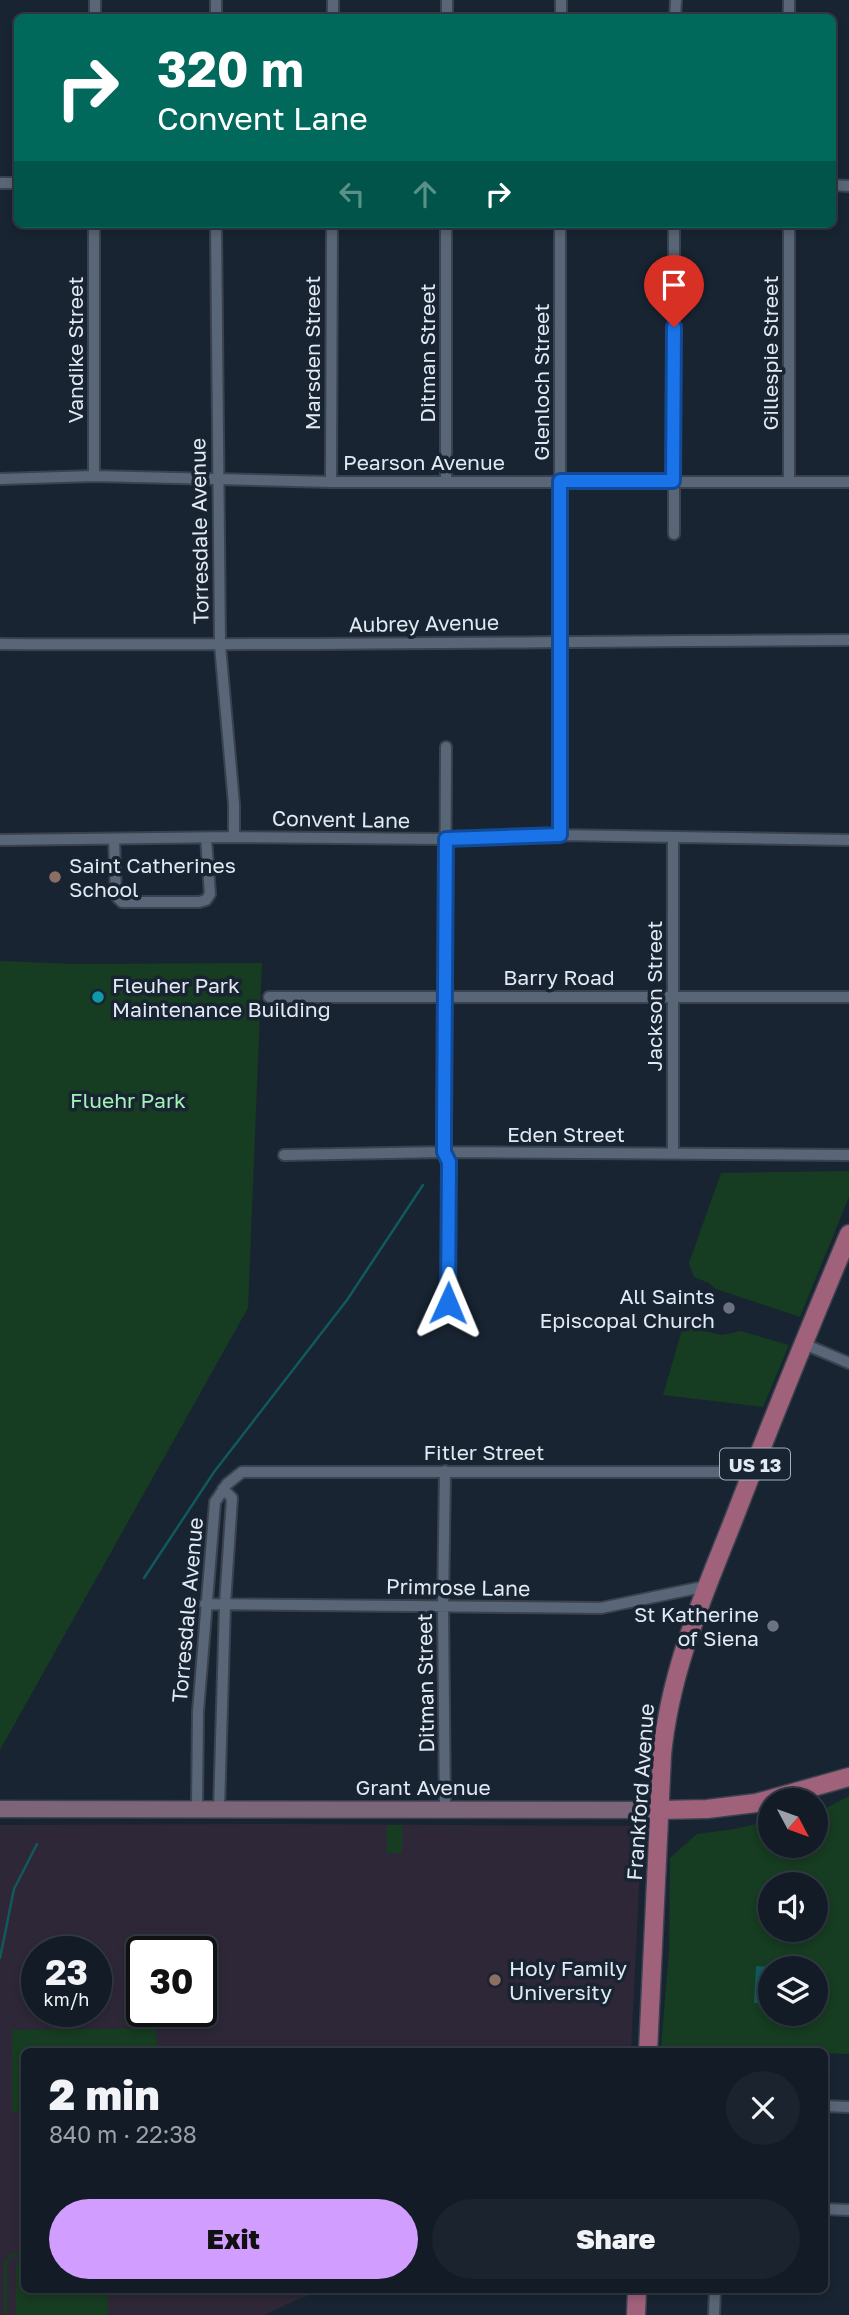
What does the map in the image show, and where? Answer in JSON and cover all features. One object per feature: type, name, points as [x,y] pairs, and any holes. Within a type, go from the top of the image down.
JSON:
[{"type":"main road","name":"Frankford Avenue","points":[[648,2048],[663,1747],[671,1694],[685,1642],[849,1234]]},
{"type":"main road","name":"Grant Avenue","points":[[659,1810],[707,1809],[756,1803],[803,1792],[847,1776]]},
{"type":"main road","points":[[636,2315],[637,2293]]},
{"type":"street","name":"Vandike Street","points":[[94,228],[94,476]]},
{"type":"street","name":"Torresdale Avenue","points":[[216,228],[220,645],[234,804],[234,837]]},
{"type":"street","name":"Marsden Street","points":[[331,482],[332,228]]},
{"type":"street","name":"Ditman Street","points":[[446,228],[446,481]]},
{"type":"street","name":"Glenloch Street","points":[[560,228],[560,835]]},
{"type":"street","points":[[674,228],[674,534]]},
{"type":"street","name":"Gillespie Street","points":[[789,228],[789,481]]},
{"type":"street","name":"Pearson Avenue","points":[[0,479],[94,476],[331,482],[849,482]]},
{"type":"street","name":"Aubrey Avenue","points":[[0,643],[220,645],[560,640],[849,640]]},
{"type":"street","points":[[446,747],[443,996],[444,1152],[449,1162],[448,1303]]},
{"type":"street","name":"Convent Lane","points":[[0,840],[234,837],[446,839],[560,835],[849,840]]},
{"type":"street","points":[[114,839],[118,900],[199,902],[209,894],[206,838]]},
{"type":"street","name":"Jackson Street","points":[[673,838],[673,1153]]},
{"type":"street","name":"Barry Road","points":[[269,997],[849,997]]},
{"type":"street","name":"Eden Street","points":[[284,1155],[444,1152],[849,1156]]},
{"type":"street","points":[[804,1344],[849,1363]]},
{"type":"street","name":"Fitler Street","points":[[223,1489],[242,1472],[251,1471],[752,1472]]},
{"type":"street","name":"Ditman Street","points":[[445,1471],[445,1810]]},
{"type":"street","name":"Torresdale Avenue","points":[[197,1808],[198,1712],[205,1604],[215,1502],[223,1489],[232,1498],[225,1604],[219,1809]]},
{"type":"street","name":"Primrose Lane","points":[[205,1604],[601,1608],[707,1586]]},
{"type":"street","name":"Grant Avenue","points":[[0,1809],[659,1810]]},
{"type":"street","points":[[828,2106],[849,2107]]},
{"type":"street","points":[[828,2209],[849,2210]]},
{"type":"street","points":[[714,2315],[715,2293]]},
{"type":"shaded area","points":[[0,1825],[642,1826],[631,2048],[21,2048],[21,2293],[318,2293],[264,2315],[0,2315]]},
{"type":"shaded area","points":[[756,1966],[758,1966],[758,2003],[754,2003]]},
{"type":"green space","name":"Fluehr Park","points":[[0,961],[75,964],[262,963],[248,1308],[0,1750]]},
{"type":"green space","points":[[849,1171],[849,1197],[800,1317],[716,1289],[694,1277],[689,1263],[721,1173]]},
{"type":"green space","points":[[683,1326],[722,1335],[741,1331],[789,1345],[763,1407],[663,1395]]},
{"type":"green space","points":[[849,1796],[849,2054],[828,2053],[828,2048],[661,2047],[669,1951],[670,1858],[697,1834],[758,1824],[758,1858],[828,1858],[828,1807]]},
{"type":"green space","points":[[387,1825],[402,1825],[402,1853],[387,1853]]},
{"type":"green space","points":[[156,2028],[157,2048],[21,2048],[21,2111],[12,2111],[12,2030]]},
{"type":"green space","points":[[21,2253],[21,2256],[13,2257],[7,2262],[7,2315],[4,2315],[4,2262],[11,2254]]},
{"type":"green space","points":[[16,2261],[21,2261],[21,2293],[108,2293],[108,2315],[16,2315]]},
{"type":"waterway","points":[[144,1578],[214,1472],[347,1300],[423,1185]]},
{"type":"waterway","points":[[0,1958],[14,1889],[37,1844]]},
{"type":"place","name":"Saint Catherines School","points":[[55,877]]},
{"type":"place","name":"Fleuher Park Maintenance Building","points":[[98,997]]},
{"type":"place","name":"All Saints Episcopal Church","points":[[729,1308]]},
{"type":"place","name":"St Katherine of Siena","points":[[773,1626]]},
{"type":"place","name":"Holy Family University","points":[[495,1980]]},
{"type":"route","points":[[448,1303],[449,1162],[444,1152],[443,996],[446,839],[560,835],[560,481],[673,481],[674,327]]}]
